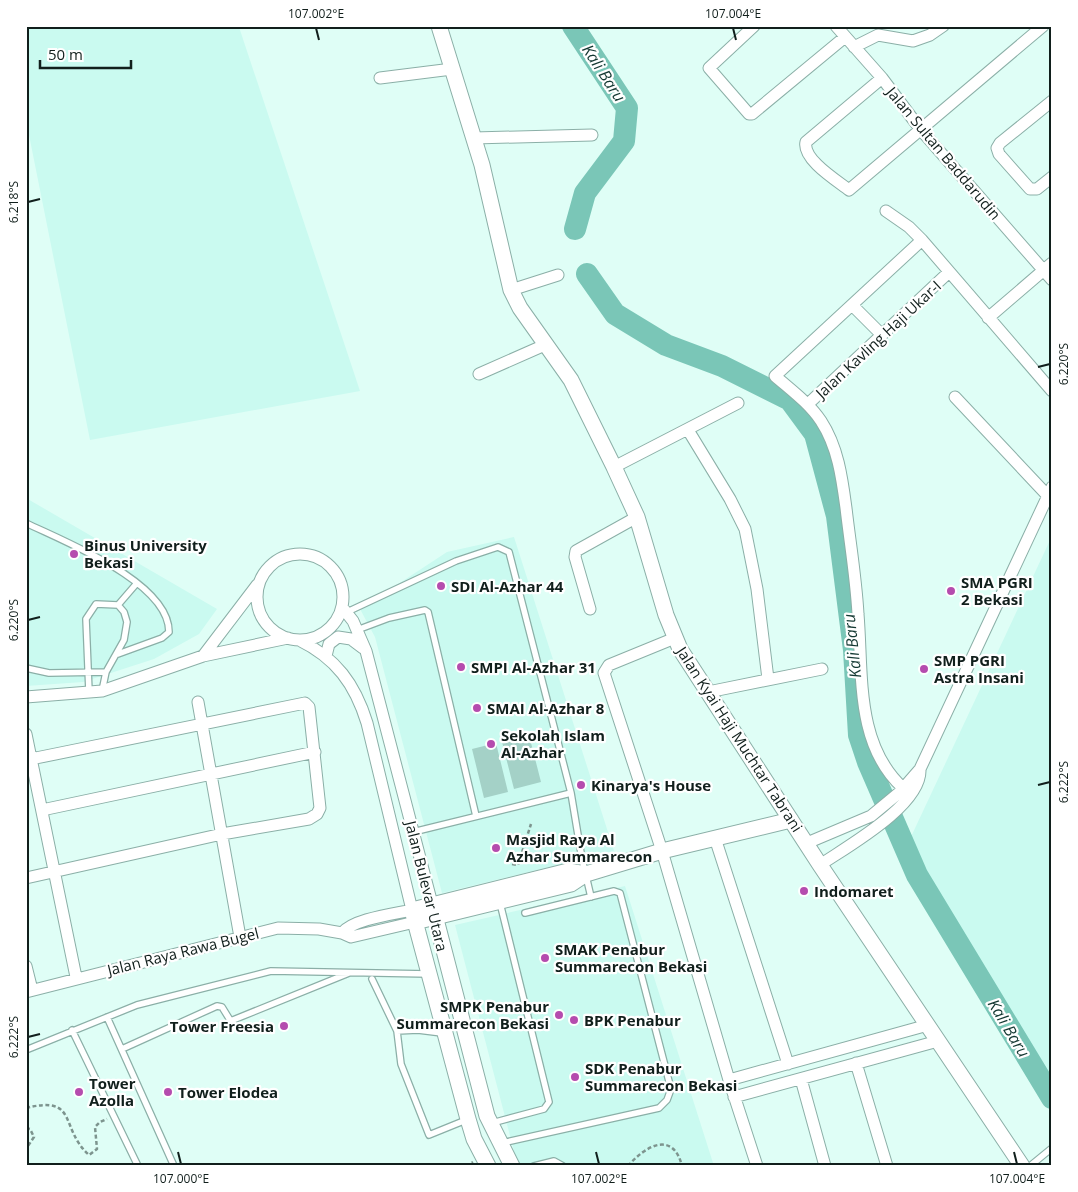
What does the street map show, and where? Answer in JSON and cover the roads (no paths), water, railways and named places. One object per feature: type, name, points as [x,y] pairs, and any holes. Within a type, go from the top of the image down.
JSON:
[{"type":"street","name":"Jalan Kyai Haji Muchtar Tabrani","points":[[439,26],[474,138],[491,201],[510,290],[520,308],[547,344],[576,389],[614,467],[637,517],[675,638],[692,671],[708,692],[820,865],[1022,1166]]},
{"type":"street","points":[[754,26],[710,65],[710,71],[749,114],[756,112],[845,37]]},
{"type":"street","name":"Jalan Sultan Baddarudin","points":[[836,26],[882,78],[921,130],[1048,267],[1052,280]]},
{"type":"street","points":[[854,46],[878,35],[913,41],[930,35],[943,26]]},
{"type":"street","points":[[882,78],[808,138],[805,148],[810,158],[848,190],[1043,26]]},
{"type":"street","points":[[380,78],[452,69]]},
{"type":"street","points":[[1052,101],[1000,142],[997,150],[1030,189],[1036,189],[1052,177]]},
{"type":"street","points":[[474,138],[592,135]]},
{"type":"street","points":[[886,211],[909,227],[922,240],[948,273],[1052,391]]},
{"type":"street","points":[[904,793],[890,777],[873,746],[868,729],[860,659],[859,625],[852,552],[839,464],[822,422],[808,404],[775,376],[922,240]]},
{"type":"street","points":[[988,318],[1048,267]]},
{"type":"street","name":"Jalan Kavling Haji Ukar-I","points":[[808,404],[948,273]]},
{"type":"street","points":[[510,290],[558,275]]},
{"type":"street","points":[[852,305],[882,335]]},
{"type":"street","points":[[479,374],[547,344]]},
{"type":"street","points":[[820,865],[879,825],[920,769],[1050,492],[955,397]]},
{"type":"street","points":[[614,467],[738,403]]},
{"type":"street","points":[[688,430],[730,499],[745,529],[757,589],[768,679]]},
{"type":"street","points":[[590,609],[576,551],[637,517]]},
{"type":"street","points":[[26,697],[102,691],[204,656],[294,639],[314,638],[326,631],[345,610],[342,588],[335,571],[328,564],[311,555],[302,553],[283,557],[267,568],[258,584],[204,656]]},
{"type":"street","points":[[258,584],[256,594],[259,613],[271,629],[294,639]]},
{"type":"street","name":"Jalan Bulevar Utara","points":[[345,610],[357,630],[366,651],[489,1123],[512,1166]]},
{"type":"street","points":[[326,656],[327,649],[332,640],[345,636],[358,643],[366,651]]},
{"type":"street","points":[[675,638],[610,665],[604,673],[662,851],[728,1080],[757,1166]]},
{"type":"street","name":"Jalan Bulevar Utara","points":[[294,639],[326,656],[348,678],[362,710],[468,1119],[474,1139],[488,1166]]},
{"type":"street","points":[[708,692],[822,669]]},
{"type":"street","points":[[198,702],[240,937]]},
{"type":"street","points":[[26,878],[222,834],[306,819],[316,815],[320,806],[309,707],[305,703],[31,759]]},
{"type":"street","points":[[26,734],[76,977]]},
{"type":"street","points":[[42,810],[315,752]]},
{"type":"street","points":[[807,843],[871,816],[904,793]]},
{"type":"street","points":[[433,911],[499,901],[572,884],[586,874],[662,851],[791,820]]},
{"type":"street","points":[[715,838],[788,1064]]},
{"type":"street","points":[[433,911],[568,871],[586,874]]},
{"type":"street","name":"Jalan Raya Rawa Bugel","points":[[29,991],[76,977],[240,937],[287,928],[342,933],[351,937],[433,911]]},
{"type":"street","points":[[26,966],[29,991]]},
{"type":"street","points":[[728,1080],[928,1025]]},
{"type":"street","points":[[734,1097],[938,1041]]},
{"type":"street","points":[[856,1063],[887,1166]]},
{"type":"street","points":[[801,1079],[825,1166]]},
{"type":"lane","points":[[26,523],[128,574],[162,608],[169,621],[169,632],[162,638],[118,654]]},
{"type":"lane","points":[[345,610],[472,555],[493,548],[506,549],[510,554],[571,793],[591,897]]},
{"type":"lane","points":[[118,605],[136,583]]},
{"type":"lane","points":[[89,692],[86,619],[96,604],[118,605],[124,612],[127,622],[124,640],[118,654],[106,672],[102,691]]},
{"type":"lane","points":[[357,630],[389,618],[424,610],[428,612],[476,816]]},
{"type":"lane","points":[[26,668],[49,674],[106,672]]},
{"type":"lane","points":[[413,832],[571,793]]},
{"type":"lane","points":[[499,1144],[659,1108],[670,1094],[671,1089],[621,894],[614,891],[525,914]]},
{"type":"lane","points":[[489,1123],[544,1109],[549,1102],[499,901]]},
{"type":"lane","points":[[26,1050],[72,1030],[137,1006],[271,971],[353,971],[429,974]]},
{"type":"lane","points":[[122,1049],[217,1006],[222,1007],[230,1020],[233,1020],[353,971]]},
{"type":"lane","points":[[372,979],[397,1031],[401,1064],[430,1136],[468,1119]]},
{"type":"lane","points":[[107,1017],[174,1166]]},
{"type":"lane","points":[[72,1030],[138,1166]]},
{"type":"lane","points":[[397,1031],[418,1030],[445,1034]]},
{"type":"lane","points":[[1030,1166],[1052,1148]]},
{"type":"lane","points":[[534,1166],[554,1161],[563,1166]]},
{"type":"waterway","name":"Kali Baru","points":[[573,26],[627,108],[624,141],[585,193],[575,229]]},
{"type":"waterway","name":"Kali Baru","points":[[587,274],[615,314],[666,345],[722,366],[790,400],[815,434],[837,516],[854,650],[859,735],[868,762],[917,875],[1052,1098]]},
{"type":"place","name":"Binus University Bekasi","points":[[74,554]]},
{"type":"place","name":"SDI Al-Azhar 44","points":[[441,586]]},
{"type":"place","name":"SMA PGRI 2 Bekasi","points":[[951,591]]},
{"type":"place","name":"SMPI Al-Azhar 31","points":[[461,667]]},
{"type":"place","name":"SMP PGRI Astra Insani","points":[[924,669]]},
{"type":"place","name":"SMAI Al-Azhar 8","points":[[477,708]]},
{"type":"place","name":"Sekolah Islam Al-Azhar","points":[[491,744]]},
{"type":"place","name":"Kinarya's House","points":[[581,785]]},
{"type":"place","name":"Masjid Raya Al Azhar Summarecon","points":[[496,848]]},
{"type":"place","name":"Indomaret","points":[[804,891]]},
{"type":"place","name":"SMAK Penabur Summarecon Bekasi","points":[[545,958]]},
{"type":"place","name":"SMPK Penabur Summarecon Bekasi","points":[[559,1015]]},
{"type":"place","name":"BPK Penabur","points":[[574,1020]]},
{"type":"place","name":"Tower Freesia","points":[[284,1026]]},
{"type":"place","name":"SDK Penabur Summarecon Bekasi","points":[[575,1077]]},
{"type":"place","name":"Tower Azolla","points":[[79,1092]]},
{"type":"place","name":"Tower Elodea","points":[[168,1092]]}]
